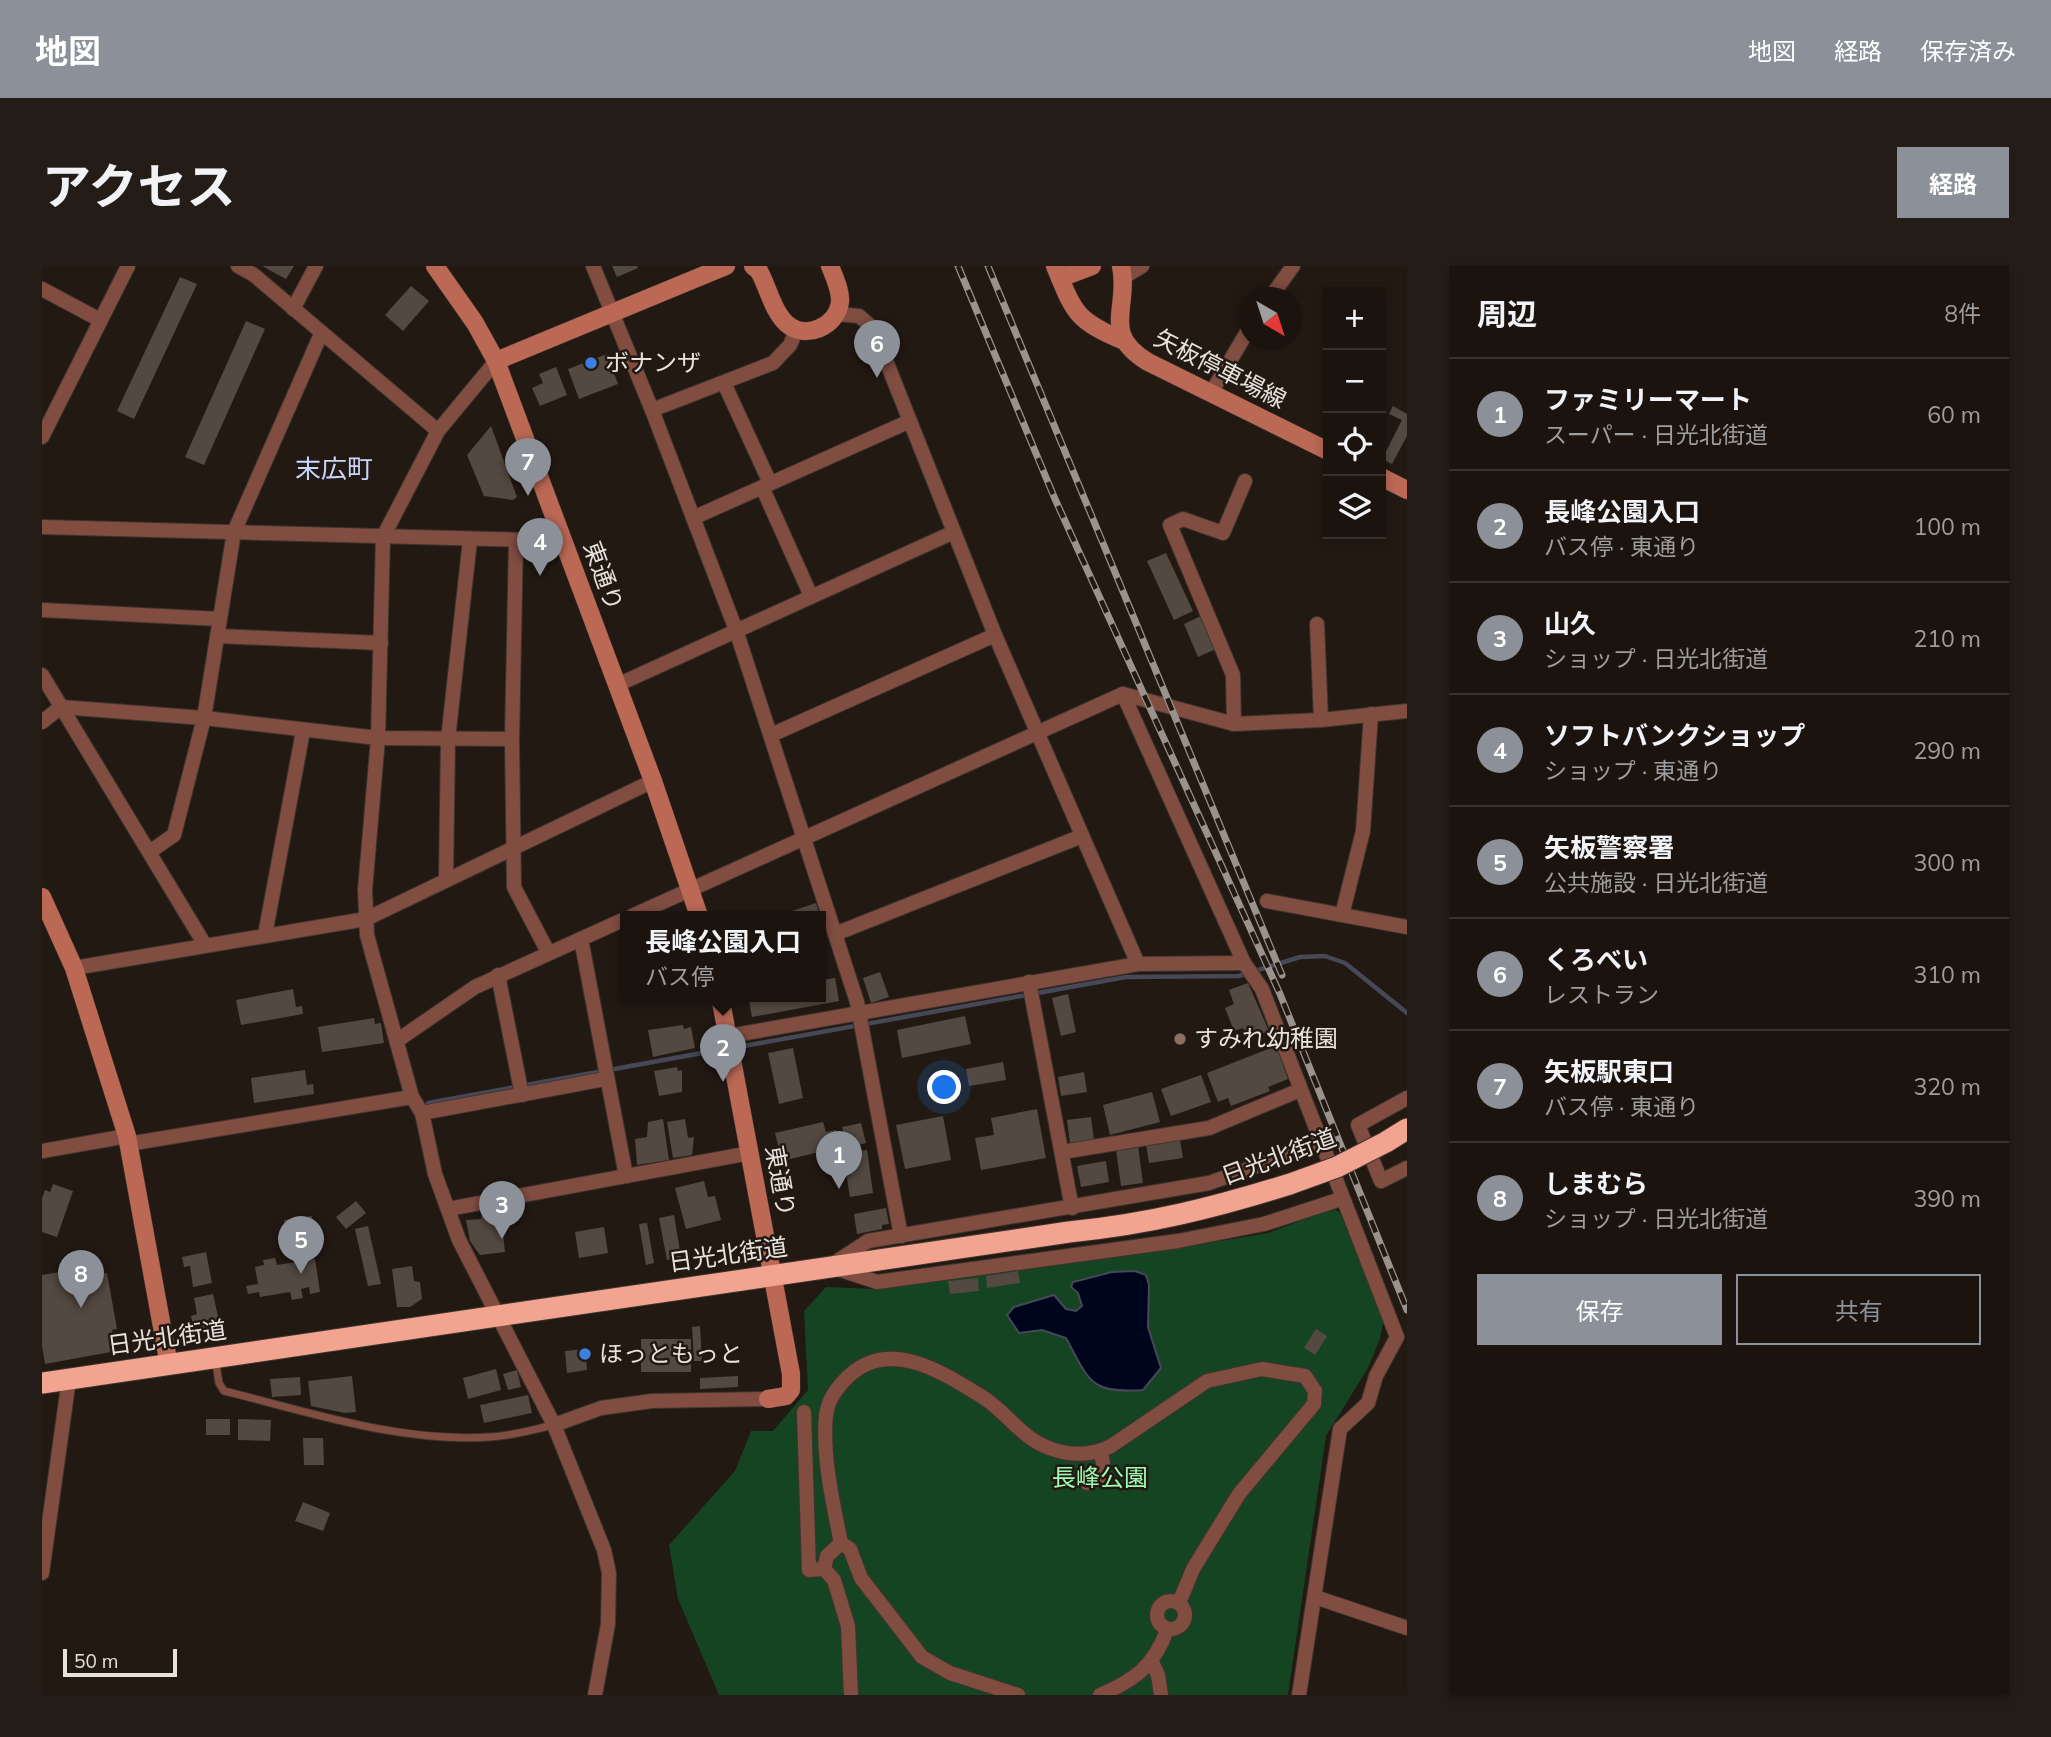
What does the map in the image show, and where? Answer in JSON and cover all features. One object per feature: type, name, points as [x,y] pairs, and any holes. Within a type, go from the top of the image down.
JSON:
[{"type":"highway","name":"日光北街道","points":[[42,1383],[830,1266],[1133,1225],[1202,1212],[1290,1184],[1336,1167],[1407,1129]]},
{"type":"street","points":[[42,437],[128,266]]},
{"type":"street","points":[[238,266],[254,275],[438,431]]},
{"type":"street","points":[[293,309],[316,266]]},
{"type":"street","name":"東通り","points":[[435,266],[475,323],[496,361],[653,781],[698,911]]},
{"type":"street","points":[[593,266],[736,630],[835,934],[859,1012],[901,1236]]},
{"type":"street","points":[[752,266],[759,271],[784,322],[796,331],[808,332],[828,325],[837,314],[840,300],[830,266]]},
{"type":"street","points":[[1092,266],[1058,272],[1071,305],[1085,323],[1122,340]]},
{"type":"street","points":[[1122,272],[1142,266]]},
{"type":"street","points":[[1278,287],[1293,266]]},
{"type":"street","points":[[595,1695],[608,1624],[609,1573],[604,1550],[554,1425],[500,1314],[459,1240],[435,1174],[422,1113],[412,1097],[367,935],[365,890],[377,738],[383,537],[438,431],[496,361],[728,267]]},
{"type":"street","name":"矢板停車場線","points":[[1122,272],[1119,318],[1122,340],[1148,362],[1323,448]]},
{"type":"street","points":[[42,289],[100,320]]},
{"type":"street","points":[[837,314],[859,316],[873,328],[995,635],[1138,964]]},
{"type":"street","points":[[652,411],[773,363],[790,345],[796,331]]},
{"type":"street","points":[[151,851],[174,835],[204,718],[234,532],[321,334]]},
{"type":"street","points":[[1212,393],[1239,346]]},
{"type":"street","points":[[724,383],[811,596]]},
{"type":"street","points":[[693,518],[910,421]]},
{"type":"street","points":[[1386,480],[1407,490]]},
{"type":"street","points":[[1234,724],[1233,675],[1170,525],[1183,519],[1223,533],[1245,481]]},
{"type":"street","points":[[42,527],[564,541]]},
{"type":"street","points":[[617,685],[954,532]]},
{"type":"street","points":[[446,879],[448,739],[470,540]]},
{"type":"street","points":[[516,540],[512,739],[514,887],[548,952]]},
{"type":"street","points":[[42,610],[220,619]]},
{"type":"street","points":[[1317,624],[1321,720]]},
{"type":"street","points":[[771,735],[995,635]]},
{"type":"street","points":[[218,636],[381,643]]},
{"type":"street","points":[[42,675],[151,851],[205,945]]},
{"type":"street","points":[[1123,694],[1244,962],[1262,989],[1341,1199],[1397,1337],[1376,1376],[1368,1403],[1340,1429],[1299,1695]]},
{"type":"street","points":[[643,911],[1123,694],[1234,724],[1321,720],[1404,708]]},
{"type":"street","points":[[42,722],[61,707],[204,718],[377,738],[512,739]]},
{"type":"street","points":[[1342,915],[1363,831],[1371,714]]},
{"type":"street","points":[[265,935],[303,731]]},
{"type":"street","points":[[74,968],[366,919],[653,781]]},
{"type":"street","points":[[835,934],[1082,836]]},
{"type":"street","points":[[42,897],[74,968],[128,1140],[169,1365]]},
{"type":"street","points":[[1268,901],[1407,927]]},
{"type":"street","points":[[398,1040],[448,1002],[498,975],[620,921]]},
{"type":"street","points":[[581,939],[605,1079],[626,1176]]},
{"type":"street","points":[[729,1036],[1138,964],[1244,962]]},
{"type":"street","points":[[498,975],[522,1095]]},
{"type":"street","points":[[1029,982],[1072,1208]]},
{"type":"street","name":"東通り","points":[[721,1002],[787,1342],[791,1391],[786,1396],[768,1399]]},
{"type":"street","points":[[422,1113],[605,1079]]},
{"type":"street","points":[[1062,1152],[1209,1128],[1300,1090]]},
{"type":"street","points":[[42,1151],[412,1097]]},
{"type":"street","points":[[1407,1098],[1358,1125],[1381,1181],[1407,1168]]},
{"type":"street","points":[[830,1266],[868,1241],[1209,1183],[1321,1143]]},
{"type":"street","points":[[448,1209],[750,1153]]},
{"type":"street","points":[[830,1266],[877,1282],[1178,1241],[1265,1224],[1341,1199]]},
{"type":"street","points":[[1018,1695],[950,1673],[922,1657],[861,1578],[854,1555],[841,1543],[832,1494],[826,1415],[839,1385],[856,1370],[874,1360],[893,1357],[912,1360],[984,1398],[1031,1439],[1049,1448],[1075,1455],[1100,1452],[1171,1408],[1207,1381],[1262,1369],[1305,1376],[1315,1391],[1314,1404],[1247,1484],[1211,1536],[1179,1603]]},
{"type":"street","points":[[42,1573],[69,1378]]},
{"type":"street","points":[[554,1425],[601,1408],[652,1401],[768,1399]]},
{"type":"street","points":[[804,1412],[809,1570],[824,1569]]},
{"type":"street","points":[[1087,1483],[1099,1478],[1104,1471],[1105,1461],[1100,1452]]},
{"type":"street","points":[[824,1569],[827,1556],[841,1543]]},
{"type":"street","points":[[824,1569],[834,1580],[848,1626],[851,1695]]},
{"type":"street","points":[[1315,1597],[1407,1628]]},
{"type":"street","points":[[1173,1600],[1179,1603],[1185,1610],[1183,1622],[1176,1629],[1167,1630],[1158,1623],[1155,1613],[1164,1603],[1173,1600]]},
{"type":"street","points":[[1100,1695],[1125,1684],[1152,1662],[1167,1630]]},
{"type":"street","points":[[1152,1662],[1158,1675],[1161,1695]]},
{"type":"lane","points":[[215,1358],[219,1383],[224,1391],[373,1428],[469,1438],[492,1437],[554,1425]]},
{"type":"green space","name":"長峰公園","points":[[1334,1208],[1340,1213],[1384,1318],[1380,1339],[1368,1368],[1326,1436],[1288,1695],[719,1695],[678,1599],[669,1545],[735,1471],[751,1431],[773,1431],[808,1390],[804,1311],[826,1287],[876,1289],[1178,1248],[1268,1233]]},
{"type":"water","points":[[1135,1271],[1146,1275],[1149,1285],[1148,1327],[1161,1368],[1143,1390],[1125,1391],[1101,1386],[1086,1374],[1066,1338],[1042,1330],[1019,1333],[1007,1315],[1014,1307],[1054,1295],[1066,1309],[1076,1311],[1082,1306],[1078,1293],[1071,1287],[1073,1282],[1112,1272]]},
{"type":"building","points":[[262,266],[294,266],[286,279]]},
{"type":"building","points":[[612,266],[637,266],[638,268],[617,277]]},
{"type":"building","points":[[180,277],[197,284],[134,419],[117,411]]},
{"type":"building","points":[[411,286],[429,301],[403,331],[385,315]]},
{"type":"building","points":[[246,321],[265,329],[204,465],[185,457]]},
{"type":"building","points":[[607,354],[618,384],[579,399],[568,369]]},
{"type":"building","points":[[556,367],[567,395],[540,406],[532,388],[543,383],[539,374]]},
{"type":"building","points":[[1393,406],[1407,414],[1407,436],[1392,464],[1386,461],[1386,451],[1402,420],[1389,414]]},
{"type":"building","points":[[491,426],[517,497],[513,500],[484,496],[467,455]]},
{"type":"building","points":[[1166,553],[1193,611],[1174,620],[1147,561]]},
{"type":"building","points":[[1201,616],[1216,649],[1198,657],[1184,624]]},
{"type":"building","points":[[816,903],[818,911],[792,911]]},
{"type":"building","points":[[880,972],[889,997],[871,1003],[863,978]]},
{"type":"building","points":[[835,978],[839,1001],[752,1017],[749,1002],[826,1002],[826,979]]},
{"type":"building","points":[[1248,983],[1269,1031],[1247,1039],[1243,1028],[1234,1031],[1225,1008],[1234,1004],[1229,990]]},
{"type":"building","points":[[293,989],[296,1007],[302,1006],[303,1014],[241,1025],[236,1000]]},
{"type":"building","points":[[1068,994],[1076,1032],[1061,1036],[1052,998]]},
{"type":"building","points":[[965,1016],[971,1044],[902,1058],[897,1030]]},
{"type":"building","points":[[374,1018],[375,1024],[381,1023],[384,1043],[322,1052],[318,1027]]},
{"type":"building","points":[[683,1025],[684,1029],[691,1027],[695,1048],[653,1057],[648,1030]]},
{"type":"building","points":[[1276,1046],[1288,1079],[1268,1087],[1270,1091],[1231,1106],[1228,1098],[1218,1102],[1207,1073]]},
{"type":"building","points":[[793,1048],[803,1098],[779,1104],[768,1053]]},
{"type":"building","points":[[1003,1062],[1006,1080],[969,1086],[966,1069]]},
{"type":"building","points":[[677,1067],[678,1071],[682,1070],[682,1092],[659,1096],[654,1071]]},
{"type":"building","points":[[305,1070],[307,1085],[313,1084],[314,1094],[254,1103],[251,1078]]},
{"type":"building","points":[[1084,1072],[1087,1092],[1061,1096],[1058,1077]]},
{"type":"building","points":[[1201,1075],[1211,1102],[1171,1116],[1161,1089]]},
{"type":"building","points":[[1152,1092],[1160,1122],[1110,1135],[1103,1105]]},
{"type":"building","points":[[1037,1109],[1046,1158],[981,1170],[975,1138],[994,1135],[991,1118]]},
{"type":"building","points":[[943,1116],[951,1160],[905,1169],[896,1125]]},
{"type":"building","points":[[1091,1117],[1094,1140],[1070,1144],[1067,1120]]},
{"type":"building","points":[[663,1119],[669,1160],[637,1165],[635,1139],[647,1137],[648,1122]]},
{"type":"building","points":[[685,1119],[688,1138],[694,1137],[692,1155],[673,1158],[667,1122]]},
{"type":"building","points":[[823,1122],[826,1132],[836,1130],[840,1147],[782,1161],[775,1133]]},
{"type":"building","points":[[861,1123],[866,1143],[847,1148],[842,1127]]},
{"type":"building","points":[[1180,1140],[1183,1158],[1149,1163],[1146,1145]]},
{"type":"building","points":[[1138,1146],[1143,1183],[1121,1186],[1116,1150]]},
{"type":"building","points":[[867,1150],[873,1193],[850,1197],[843,1154]]},
{"type":"building","points":[[1106,1161],[1109,1182],[1081,1187],[1077,1166]]},
{"type":"building","points":[[704,1181],[708,1197],[715,1196],[721,1220],[686,1229],[675,1188]]},
{"type":"building","points":[[53,1184],[73,1191],[57,1237],[42,1232],[42,1198],[45,1190],[50,1192]]},
{"type":"building","points":[[356,1201],[366,1213],[346,1229],[336,1217]]},
{"type":"building","points":[[500,1208],[505,1252],[480,1255],[470,1241],[466,1220],[481,1219],[483,1209]]},
{"type":"building","points":[[886,1208],[889,1224],[882,1225],[882,1229],[857,1234],[854,1214]]},
{"type":"building","points":[[674,1215],[681,1257],[667,1260],[659,1218]]},
{"type":"building","points":[[312,1216],[314,1234],[286,1237],[284,1220]]},
{"type":"building","points":[[647,1223],[654,1263],[646,1265],[639,1224]]},
{"type":"building","points":[[368,1226],[381,1284],[368,1286],[355,1229]]},
{"type":"building","points":[[604,1227],[608,1253],[579,1258],[575,1232]]},
{"type":"building","points":[[206,1252],[212,1283],[193,1287],[190,1266],[184,1267],[182,1257]]},
{"type":"building","points":[[275,1258],[277,1265],[315,1259],[320,1292],[310,1294],[309,1287],[301,1289],[303,1298],[292,1300],[290,1292],[260,1297],[259,1292],[248,1294],[246,1286],[258,1284],[255,1267],[264,1265],[263,1260]]},
{"type":"building","points":[[412,1266],[414,1281],[420,1282],[422,1299],[410,1307],[397,1307],[392,1269]]},
{"type":"building","points":[[84,1268],[85,1277],[107,1273],[117,1329],[112,1330],[116,1351],[45,1364],[42,1346],[42,1275]]},
{"type":"building","points":[[1018,1271],[1020,1283],[987,1288],[986,1276]]},
{"type":"building","points":[[978,1278],[979,1291],[950,1294],[948,1281]]},
{"type":"building","points":[[213,1294],[220,1325],[194,1330],[191,1316],[197,1314],[194,1298]]},
{"type":"building","points":[[700,1326],[702,1361],[694,1361],[692,1327]]},
{"type":"building","points":[[1316,1329],[1327,1336],[1315,1355],[1304,1348]]},
{"type":"building","points":[[641,1339],[691,1339],[691,1372],[641,1372]]},
{"type":"building","points":[[585,1349],[587,1370],[567,1373],[565,1351]]},
{"type":"building","points":[[496,1369],[501,1390],[468,1399],[463,1378]]},
{"type":"building","points":[[517,1370],[521,1387],[508,1390],[503,1374]]},
{"type":"building","points":[[352,1376],[356,1412],[345,1413],[311,1406],[308,1381]]},
{"type":"building","points":[[738,1376],[738,1387],[700,1389],[700,1378]]},
{"type":"building","points":[[300,1377],[301,1395],[272,1397],[270,1379]]},
{"type":"building","points":[[528,1395],[532,1413],[484,1423],[480,1405]]},
{"type":"building","points":[[206,1419],[230,1419],[230,1435],[206,1435]]},
{"type":"building","points":[[238,1419],[271,1420],[270,1441],[238,1440]]},
{"type":"building","points":[[303,1438],[323,1438],[324,1465],[304,1465]]},
{"type":"building","points":[[303,1502],[330,1513],[323,1531],[295,1521]]},
{"type":"waterway","points":[[733,1048],[1126,977],[1239,976],[1300,957],[1325,956],[1345,963],[1407,1013]]},
{"type":"waterway","points":[[428,1103],[724,1049]]},
{"type":"railway","points":[[958,266],[1055,499],[1280,994],[1407,1310]]},
{"type":"railway","points":[[988,266],[1282,975]]},
{"type":"place","name":"ボナンザ","points":[[591,363]]},
{"type":"place","name":"くろべい","points":[[877,378]]},
{"type":"place","name":"矢板駅東口","points":[[528,496]]},
{"type":"place","name":"ソフトバンクショップ","points":[[540,576]]},
{"type":"place","name":"すみれ幼稚園","points":[[1180,1039]]},
{"type":"place","name":"長峰公園入口","points":[[723,1082]]},
{"type":"place","name":"ファミリーマート","points":[[839,1189]]},
{"type":"place","name":"山久","points":[[502,1239]]},
{"type":"place","name":"矢板警察署","points":[[301,1274]]},
{"type":"place","name":"しまむら","points":[[81,1308]]},
{"type":"place","name":"ほっともっと","points":[[585,1354]]},
{"type":"district","name":"末広町","points":[[334,469]]}]
